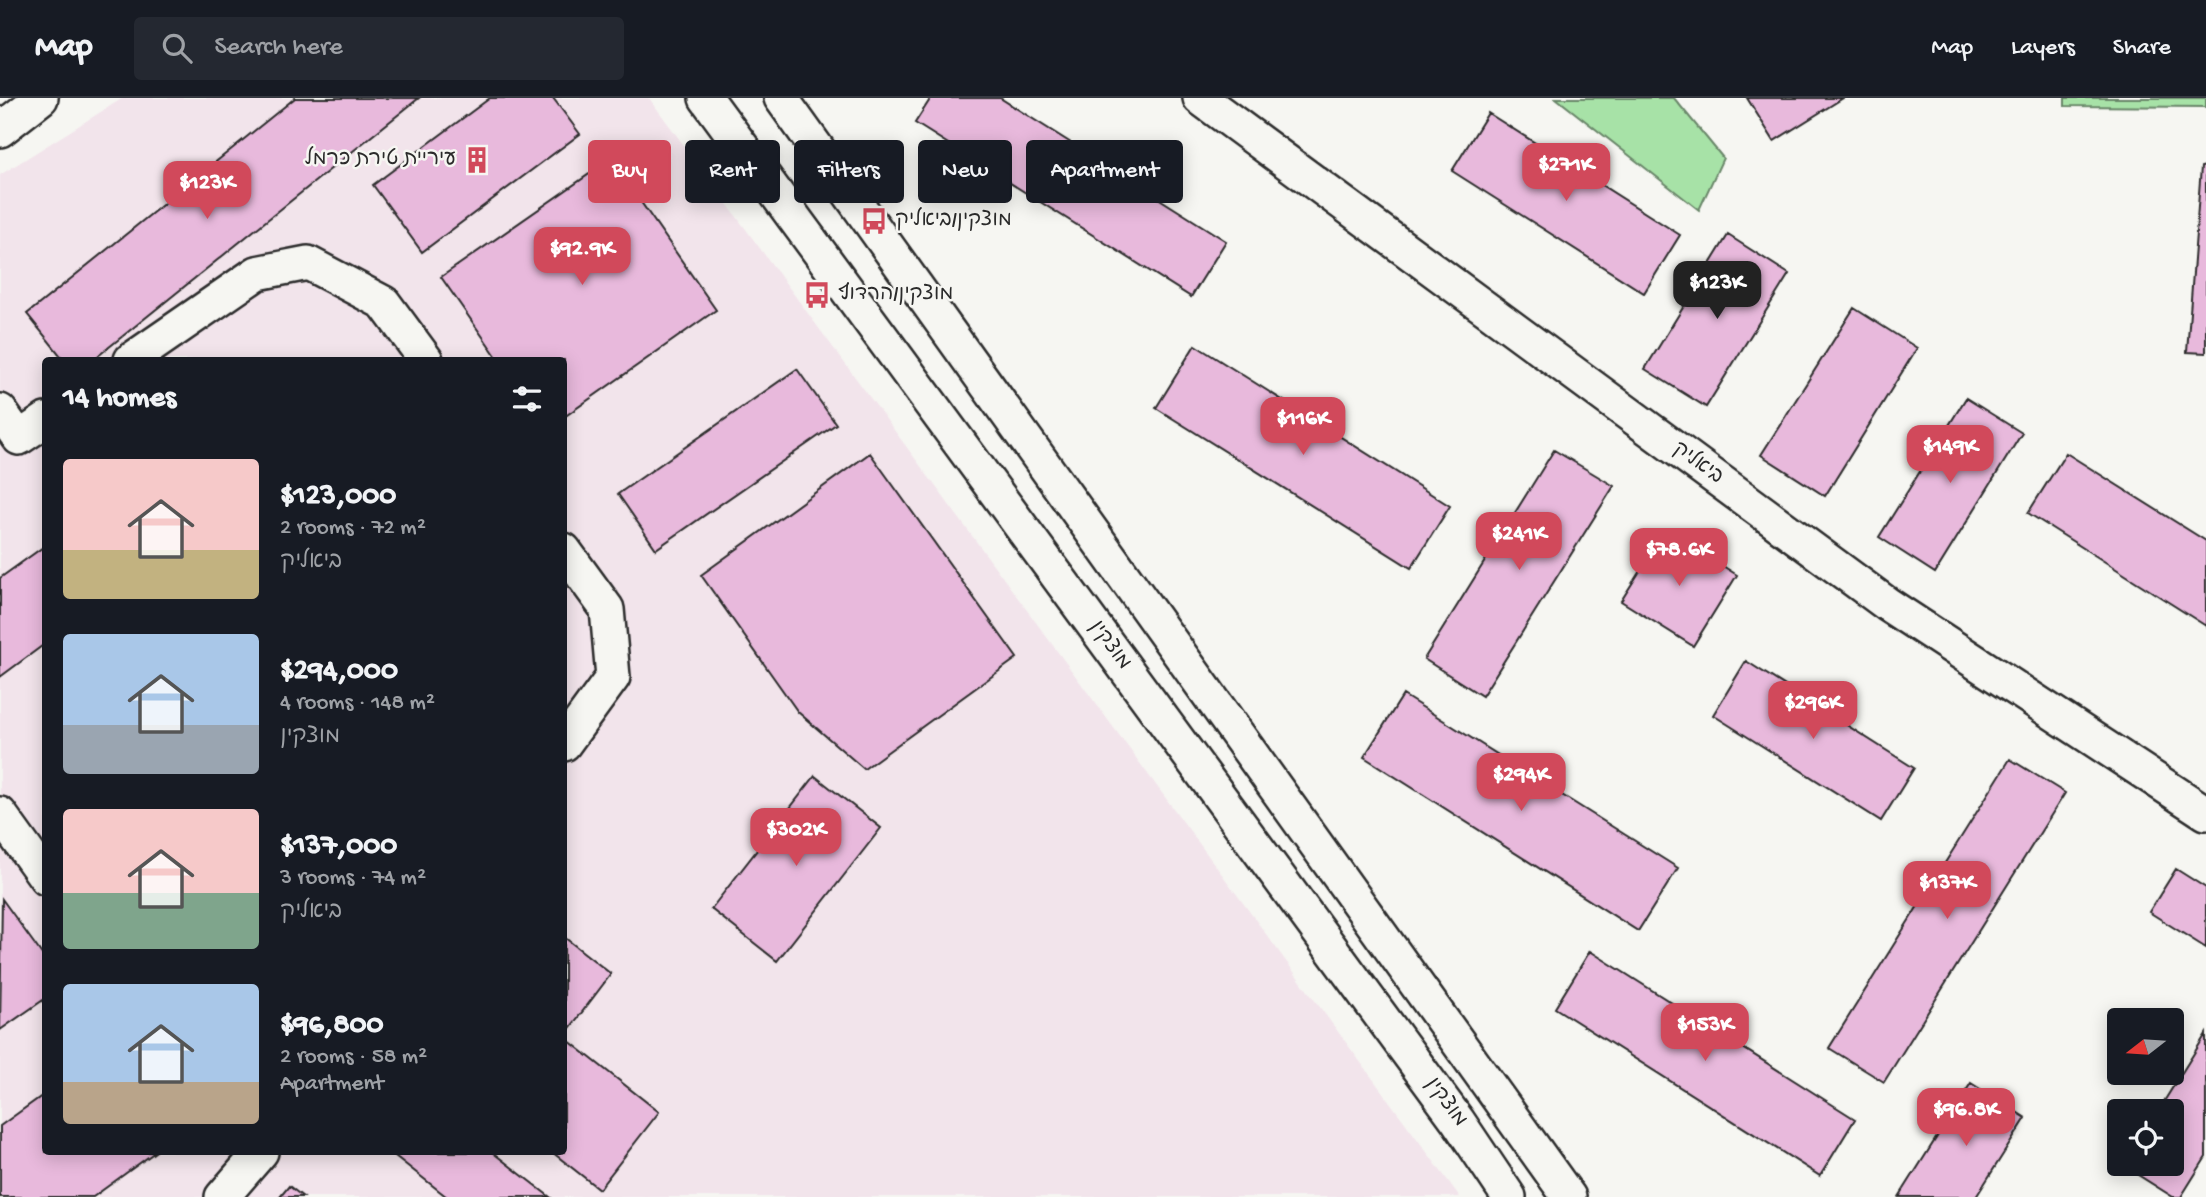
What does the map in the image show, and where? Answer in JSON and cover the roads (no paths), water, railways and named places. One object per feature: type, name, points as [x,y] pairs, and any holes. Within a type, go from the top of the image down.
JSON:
[{"type":"street","points":[[0,130],[41,98]]},
{"type":"street","name":"מוצקין","points":[[706,98],[1458,1121],[1509,1197]]},
{"type":"street","points":[[781,98],[1569,1197]]},
{"type":"street","name":"ביאליק","points":[[1200,98],[1887,604],[2206,813]]},
{"type":"street","points":[[135,357],[257,273],[308,263],[384,303],[424,357]]},
{"type":"street","points":[[0,411],[21,437]]},
{"type":"street","points":[[567,554],[607,609],[613,677],[567,740]]},
{"type":"street","points":[[0,814],[42,872]]},
{"type":"street","points":[[222,1197],[251,1156]]},
{"type":"place","name":"עיריית טירת כרמל","points":[[477,160]]},
{"type":"place","name":"מוצקין/ביאליק","points":[[874,221]]},
{"type":"place","name":"מוצקין/הרדוף","points":[[817,295]]}]
